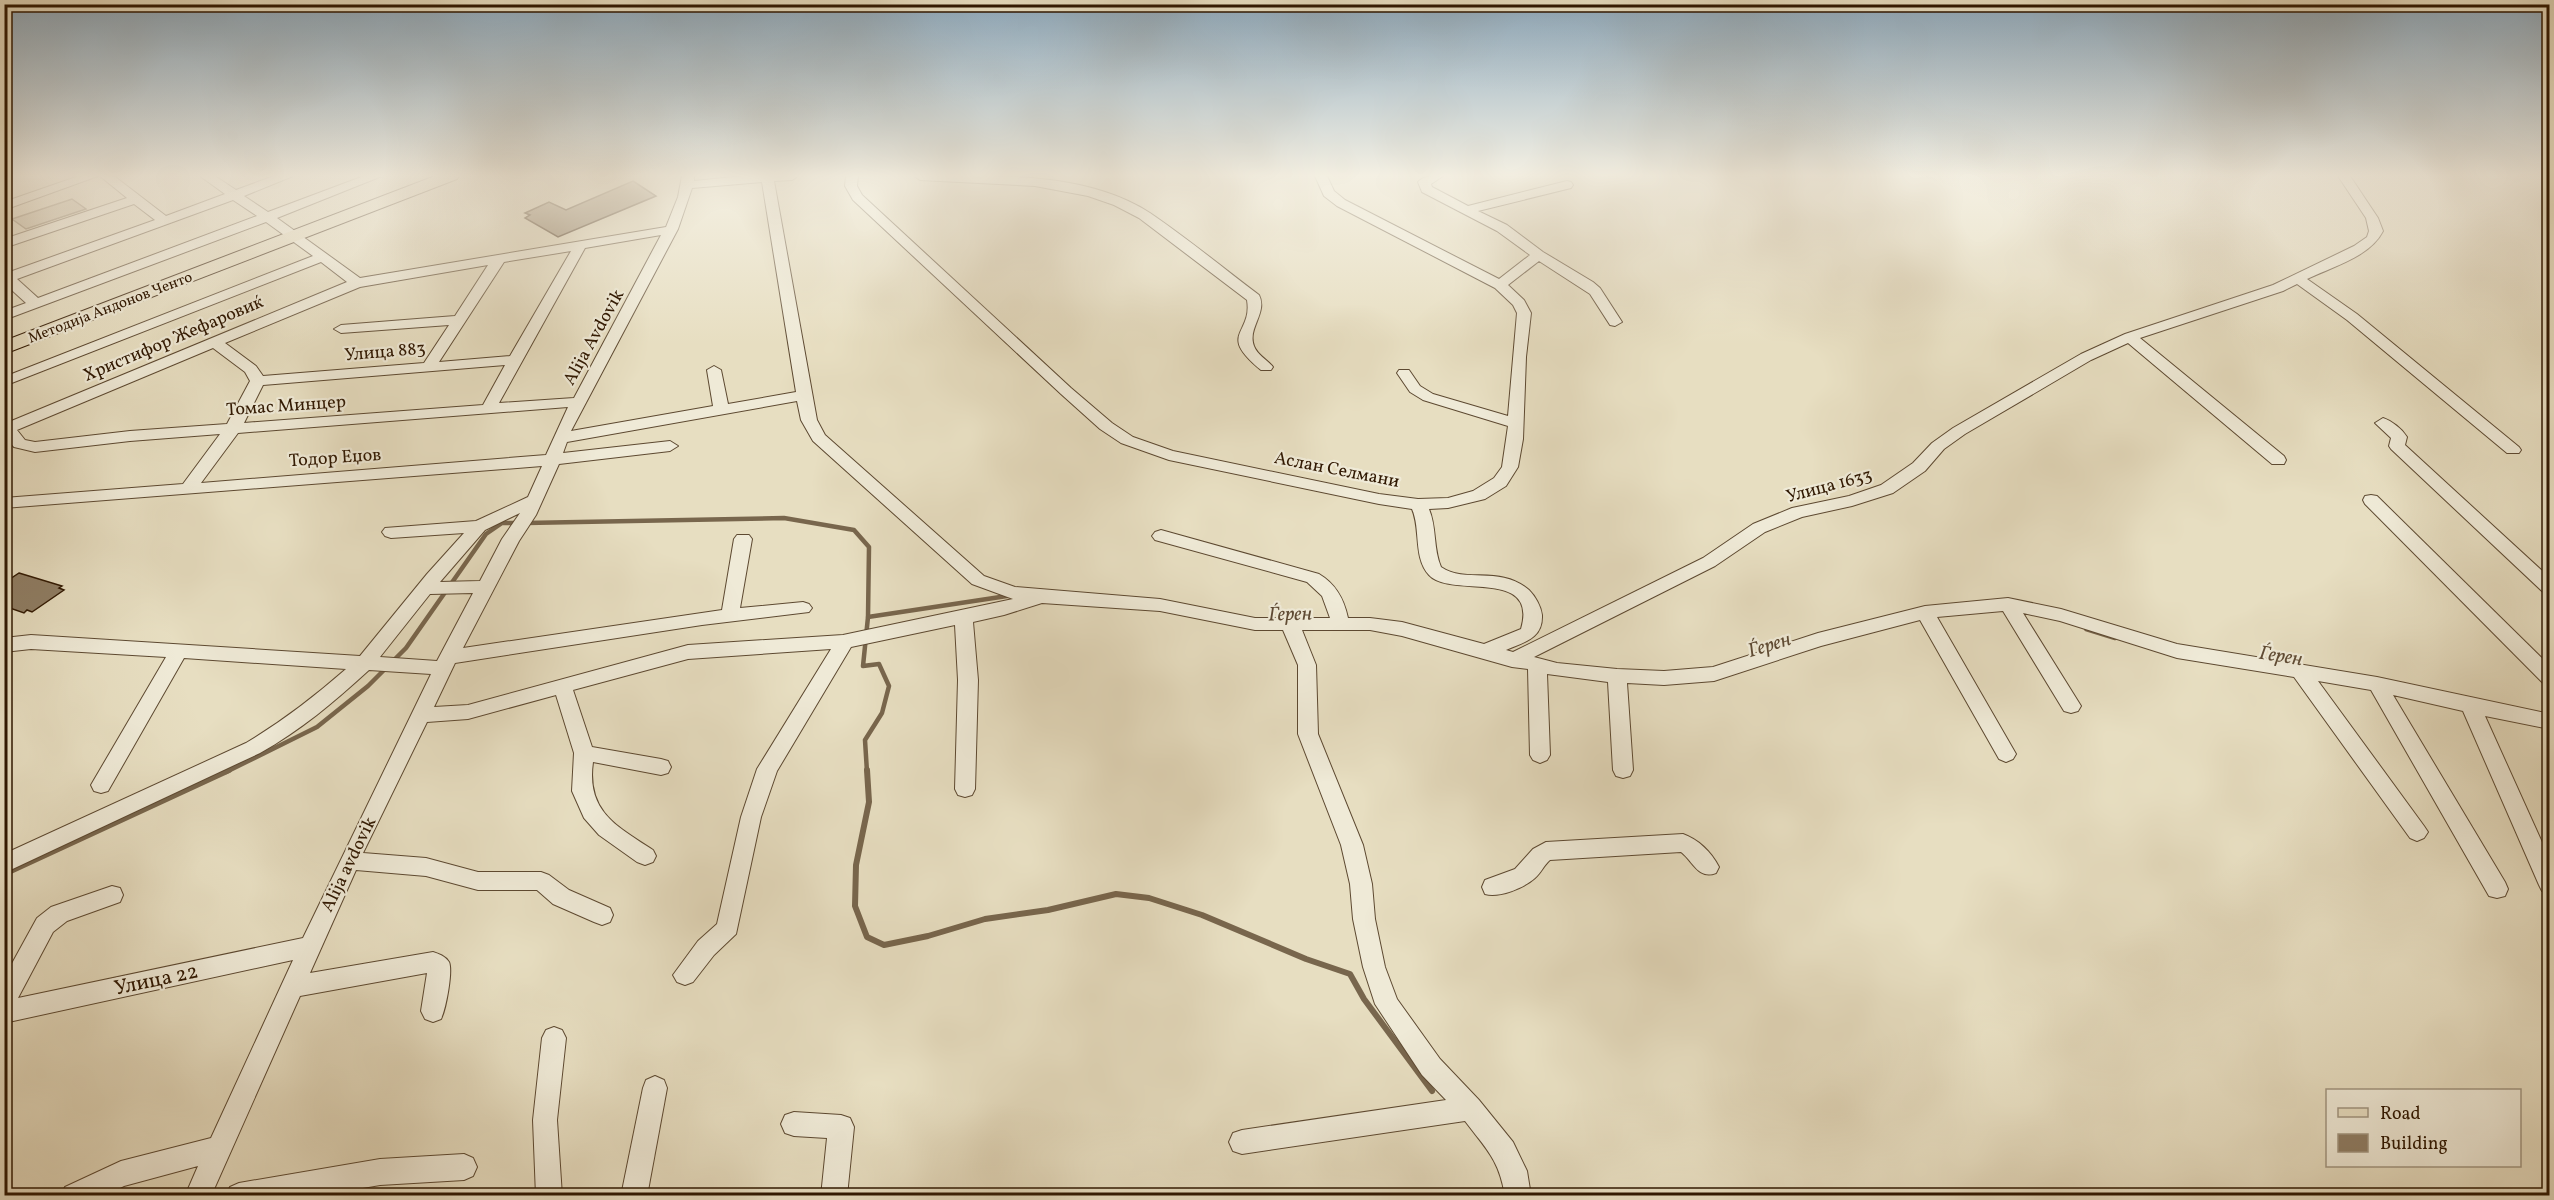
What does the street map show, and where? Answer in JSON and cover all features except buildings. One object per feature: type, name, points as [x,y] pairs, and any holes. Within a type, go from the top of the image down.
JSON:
[{"type":"main road","name":"Методија Андонов Ченто","points":[[4,348],[304,232]]},
{"type":"street","points":[[4,244],[39,232]]},
{"type":"street","points":[[6,279],[135,232]]},
{"type":"street","points":[[4,316],[229,232]]},
{"type":"street","points":[[288,232],[357,282]]},
{"type":"street","name":"Христифор Жефаровиќ","points":[[5,428],[357,282],[659,232]]},
{"type":"street","name":"Alija Avdovik","points":[[511,539],[532,508],[560,438],[633,306],[669,232]]},
{"type":"street","points":[[776,232],[809,420],[819,438],[978,580],[1013,593],[1039,597],[1160,605],[1293,632],[1340,623],[1370,624],[1402,629],[1537,665],[1617,676],[1664,678],[1714,674],[1818,640],[1925,612],[2008,604],[2061,615],[2177,651],[2377,684],[2550,722]]},
{"type":"street","name":"Аслан Селмани","points":[[895,232],[1066,391],[1106,426],[1127,440],[1169,455],[1379,499],[1418,504],[1448,503],[1479,495],[1500,482],[1510,467],[1516,423],[1524,313],[1520,303],[1500,285],[1397,232]]},
{"type":"street","points":[[1167,232],[1254,298],[1256,305],[1244,341],[1248,350],[1266,367]]},
{"type":"street","points":[[1507,232],[1538,255],[1595,291],[1616,322]]},
{"type":"street","name":"Улица 1633","points":[[1512,660],[1708,561],[1759,528],[1798,512],[1852,501],[1894,486],[1919,467],[1938,446],[1959,431],[2086,357],[2130,338],[2240,302],[2296,278],[2359,249],[2372,239],[2376,232]]},
{"type":"street","points":[[489,407],[580,246]]},
{"type":"street","points":[[1500,285],[1538,255]]},
{"type":"street","points":[[4,382],[322,257]]},
{"type":"street","points":[[429,366],[500,259]]},
{"type":"street","points":[[2296,278],[2352,317],[2513,450]]},
{"type":"street","points":[[6,279],[36,304]]},
{"type":"street","points":[[341,329],[458,320]]},
{"type":"street","points":[[2130,338],[2278,460]]},
{"type":"street","points":[[189,487],[233,428],[258,381],[251,369],[213,341]]},
{"type":"street","name":"Улица 883","points":[[258,381],[516,360]]},
{"type":"street","points":[[714,370],[721,410]]},
{"type":"street","points":[[1404,373],[1415,389],[1428,397],[1516,423]]},
{"type":"street","points":[[560,438],[804,395]]},
{"type":"street","name":"Томас Минцер","points":[[5,428],[20,444],[35,447],[130,436],[354,421],[489,407],[578,402]]},
{"type":"street","points":[[2383,423],[2399,437],[2397,446],[2550,589]]},
{"type":"street","name":"Тодор Еџов","points":[[4,503],[189,487],[552,461],[670,446]]},
{"type":"street","points":[[2371,500],[2550,678]]},
{"type":"street","points":[[1418,504],[1426,524],[1430,561],[1436,572],[1447,578],[1501,581],[1523,595],[1532,606],[1534,617],[1529,633],[1485,651]]},
{"type":"street","points":[[390,532],[479,526],[532,508]]},
{"type":"street","points":[[4,864],[253,748],[284,730],[373,662],[479,526]]},
{"type":"street","points":[[1161,536],[1312,578],[1322,583],[1331,595],[1337,607],[1340,623]]},
{"type":"street","name":"Alija avdovik","points":[[198,1196],[309,947],[446,662],[476,587],[511,539]]},
{"type":"street","points":[[730,615],[743,539]]},
{"type":"street","points":[[430,588],[476,587]]},
{"type":"street","points":[[421,715],[468,712],[688,652],[850,640],[1004,609],[1039,597]]},
{"type":"street","points":[[2008,604],[2071,706]]},
{"type":"street","points":[[4,645],[31,642],[409,665],[446,662],[730,615],[803,608]]},
{"type":"street","points":[[1925,612],[2006,754]]},
{"type":"street","points":[[964,618],[969,680],[965,789]]},
{"type":"street","points":[[1293,632],[1307,665],[1308,734],[1352,845],[1361,884],[1364,919],[1374,967],[1387,1004],[1431,1067],[1470,1108],[1504,1151],[1514,1171],[1518,1196]]},
{"type":"street","points":[[685,975],[706,948],[728,927],[751,817],[767,769],[840,652],[850,640]]},
{"type":"street","points":[[101,785],[179,651]]},
{"type":"street","points":[[1537,665],[1540,755]]},
{"type":"street","points":[[2299,670],[2417,832]]},
{"type":"street","points":[[1617,676],[1623,770]]},
{"type":"street","points":[[2377,684],[2497,888]]},
{"type":"street","points":[[562,685],[584,753],[581,789],[587,805],[606,830],[645,856]]},
{"type":"street","points":[[2470,705],[2550,885]]},
{"type":"street","points":[[584,753],[662,767]]},
{"type":"street","points":[[1493,887],[1524,875],[1530,869],[1536,856],[1546,851],[1683,843],[1691,847],[1708,867]]},
{"type":"street","points":[[349,861],[426,867],[478,880],[541,881],[561,897],[602,915]]},
{"type":"street","points":[[4,1001],[45,925],[59,914],[112,896]]},
{"type":"street","name":"Улица 22","points":[[4,1012],[309,947]]},
{"type":"street","points":[[291,987],[433,962],[439,966],[434,1011]]},
{"type":"street","points":[[549,1196],[545,1120],[554,1038]]},
{"type":"street","points":[[634,1196],[655,1088]]},
{"type":"street","points":[[1242,1142],[1470,1108]]},
{"type":"street","points":[[794,1124],[841,1127],[834,1196]]},
{"type":"street","points":[[74,1196],[121,1174],[219,1148]]},
{"type":"street","points":[[239,1196],[381,1172],[464,1167]]},
{"type":"waterway","points":[[526,523],[784,518],[854,530],[869,547],[868,617]]},
{"type":"waterway","points":[[393,661],[406,648],[486,534],[502,523],[517,523]]},
{"type":"waterway","points":[[868,617],[1007,596]]},
{"type":"waterway","points":[[867,772],[865,740],[882,713],[889,686],[879,664],[863,666],[868,617]]},
{"type":"waterway","name":"Ѓерен","points":[[2086,629],[2115,638]]},
{"type":"waterway","points":[[226,772],[317,727],[368,686],[387,667]]},
{"type":"waterway","points":[[4,874],[229,770]]},
{"type":"waterway","points":[[867,770],[869,802],[856,865],[855,906],[867,937],[884,945],[928,936],[985,919],[1048,910],[1116,894],[1149,898],[1202,915],[1306,959],[1350,974],[1364,999],[1432,1091]]}]
